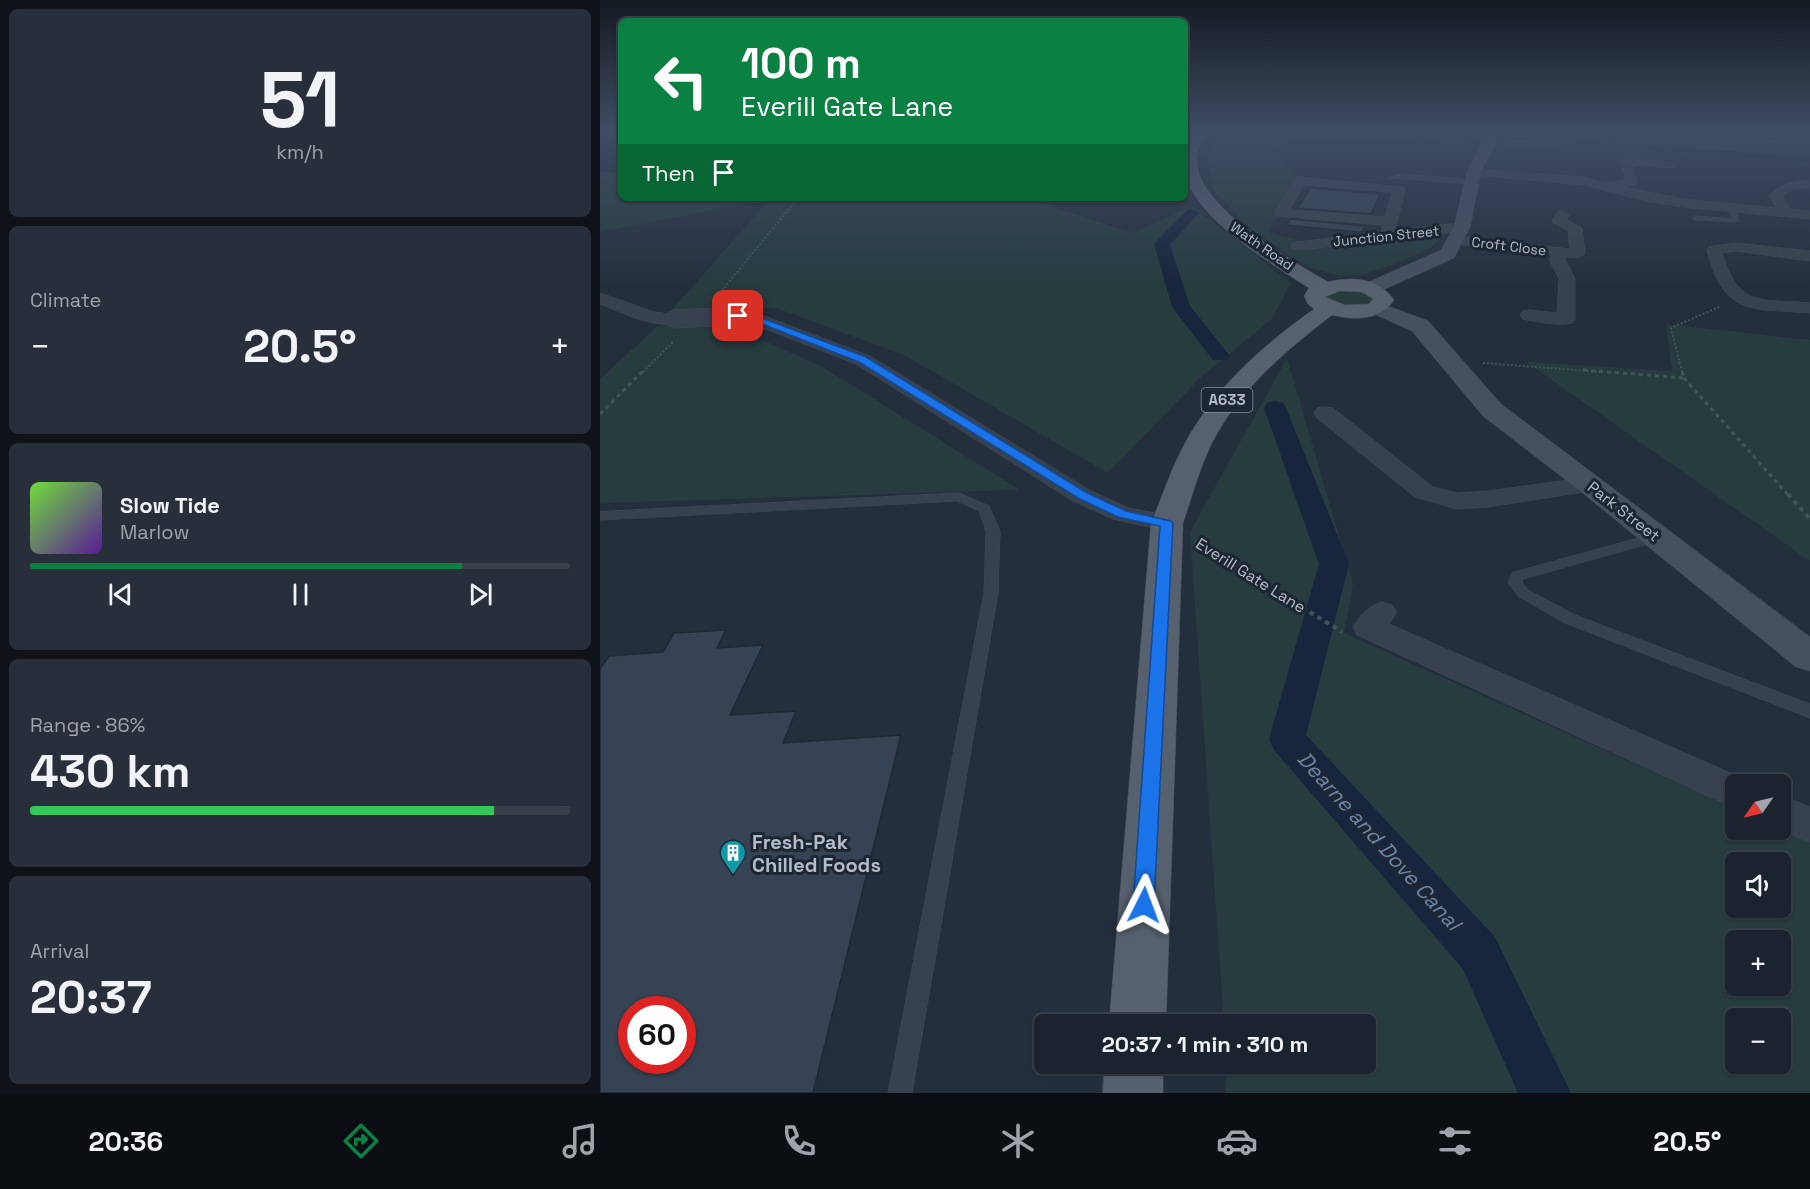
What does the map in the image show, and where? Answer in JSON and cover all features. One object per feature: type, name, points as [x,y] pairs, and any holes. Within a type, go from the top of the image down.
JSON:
[{"type":"main road","name":"Wath Road","points":[[1198,183],[1220,216],[1326,298]]},
{"type":"main road","points":[[1373,298],[1448,254],[1460,233],[1472,183]]},
{"type":"main road","points":[[1326,298],[1340,285],[1373,298],[1420,326],[1447,359]]},
{"type":"main road","name":"A633","points":[[1138,1014],[1167,523],[1197,447],[1221,407],[1262,361],[1292,334],[1326,298]]},
{"type":"main road","name":"Park Street","points":[[1447,359],[1492,410],[1810,657]]},
{"type":"main road","points":[[1133,1093],[1134,1074]]},
{"type":"street","points":[[1300,183],[1297,197],[1282,213],[1389,229],[1390,203],[1399,190],[1326,183]]},
{"type":"street","points":[[1594,183],[1664,201],[1810,215]]},
{"type":"street","points":[[1607,186],[1630,183]]},
{"type":"street","points":[[1786,213],[1776,196],[1778,193],[1791,186],[1810,183]]},
{"type":"street","points":[[1529,315],[1566,319],[1567,279],[1557,259],[1562,253],[1578,254],[1575,228],[1559,222],[1562,214]]},
{"type":"street","name":"Junction Street","points":[[1308,246],[1389,229],[1460,233]]},
{"type":"street","name":"Croft Close","points":[[1460,233],[1505,244],[1562,253]]},
{"type":"street","points":[[1810,256],[1736,247],[1714,250],[1733,293],[1740,298],[1810,308]]},
{"type":"street","points":[[600,298],[651,317],[673,319],[738,316],[753,318],[863,360],[1082,496],[1122,514],[1167,523]]},
{"type":"street","points":[[1325,413],[1424,492],[1456,501],[1488,499],[1590,484]]},
{"type":"street","points":[[1382,612],[1368,627],[1725,787]]},
{"type":"street","points":[[1791,817],[1810,825]]},
{"type":"lane","points":[[1695,218],[1737,221],[1732,208]]},
{"type":"lane","points":[[600,516],[959,497],[984,509],[993,531],[991,593],[900,1093]]},
{"type":"lane","points":[[1657,537],[1517,576],[1515,583],[1523,593],[1570,619],[1810,711]]},
{"type":"path","points":[[1740,298],[1671,328],[1684,378],[1810,519]]},
{"type":"path","points":[[1447,359],[1684,378]]},
{"type":"path","name":"Everill Gate Lane","points":[[1167,523],[1344,633]]},
{"type":"green space","points":[[600,183],[618,183],[618,201],[760,201],[600,232]]},
{"type":"green space","points":[[1212,183],[1293,183],[1268,232],[1303,242],[1455,226],[1430,248],[1403,261],[1362,275],[1340,276],[1308,267],[1253,231],[1214,191]]},
{"type":"green space","points":[[768,201],[1034,201],[1133,233],[1192,206],[1291,283],[1272,319],[1200,378],[1108,473],[904,355],[776,308],[670,312]]},
{"type":"green space","points":[[1332,291],[1361,291],[1373,299],[1369,305],[1348,308],[1325,299],[1325,296]]},
{"type":"green space","points":[[1666,324],[1810,340],[1810,561],[1526,362],[1672,371]]},
{"type":"green space","points":[[658,326],[730,326],[821,366],[1020,490],[600,503],[600,379]]},
{"type":"green space","points":[[1287,358],[1353,584],[1344,633],[1725,804],[1725,840],[1791,840],[1791,833],[1810,842],[1810,1093],[1226,1093],[1225,1074],[1376,1074],[1376,1014],[1223,1014],[1190,532]]},
{"type":"building","points":[[1311,188],[1380,194],[1371,214],[1297,208]]},
{"type":"building","points":[[1290,219],[1365,226],[1362,232],[1359,232],[1286,225]]},
{"type":"building","name":"Fresh-Pak Chilled Foods","points":[[726,630],[717,648],[763,645],[730,715],[796,711],[783,743],[901,735],[813,1093],[600,1093],[600,669],[609,656],[663,652],[674,633]]},
{"type":"waterway","name":"Dearne and Dove Canal","points":[[1192,213],[1162,244],[1181,307],[1220,356]]},
{"type":"waterway","name":"Dearne and Dove Canal","points":[[1275,408],[1334,564],[1287,739],[1479,953],[1545,1093]]},
{"type":"place","name":"Fresh-Pak Chilled Foods","points":[[733,876]]},
{"type":"route","points":[[738,316],[753,318],[863,360],[1082,496],[1122,514],[1167,523],[1144,905]]}]
